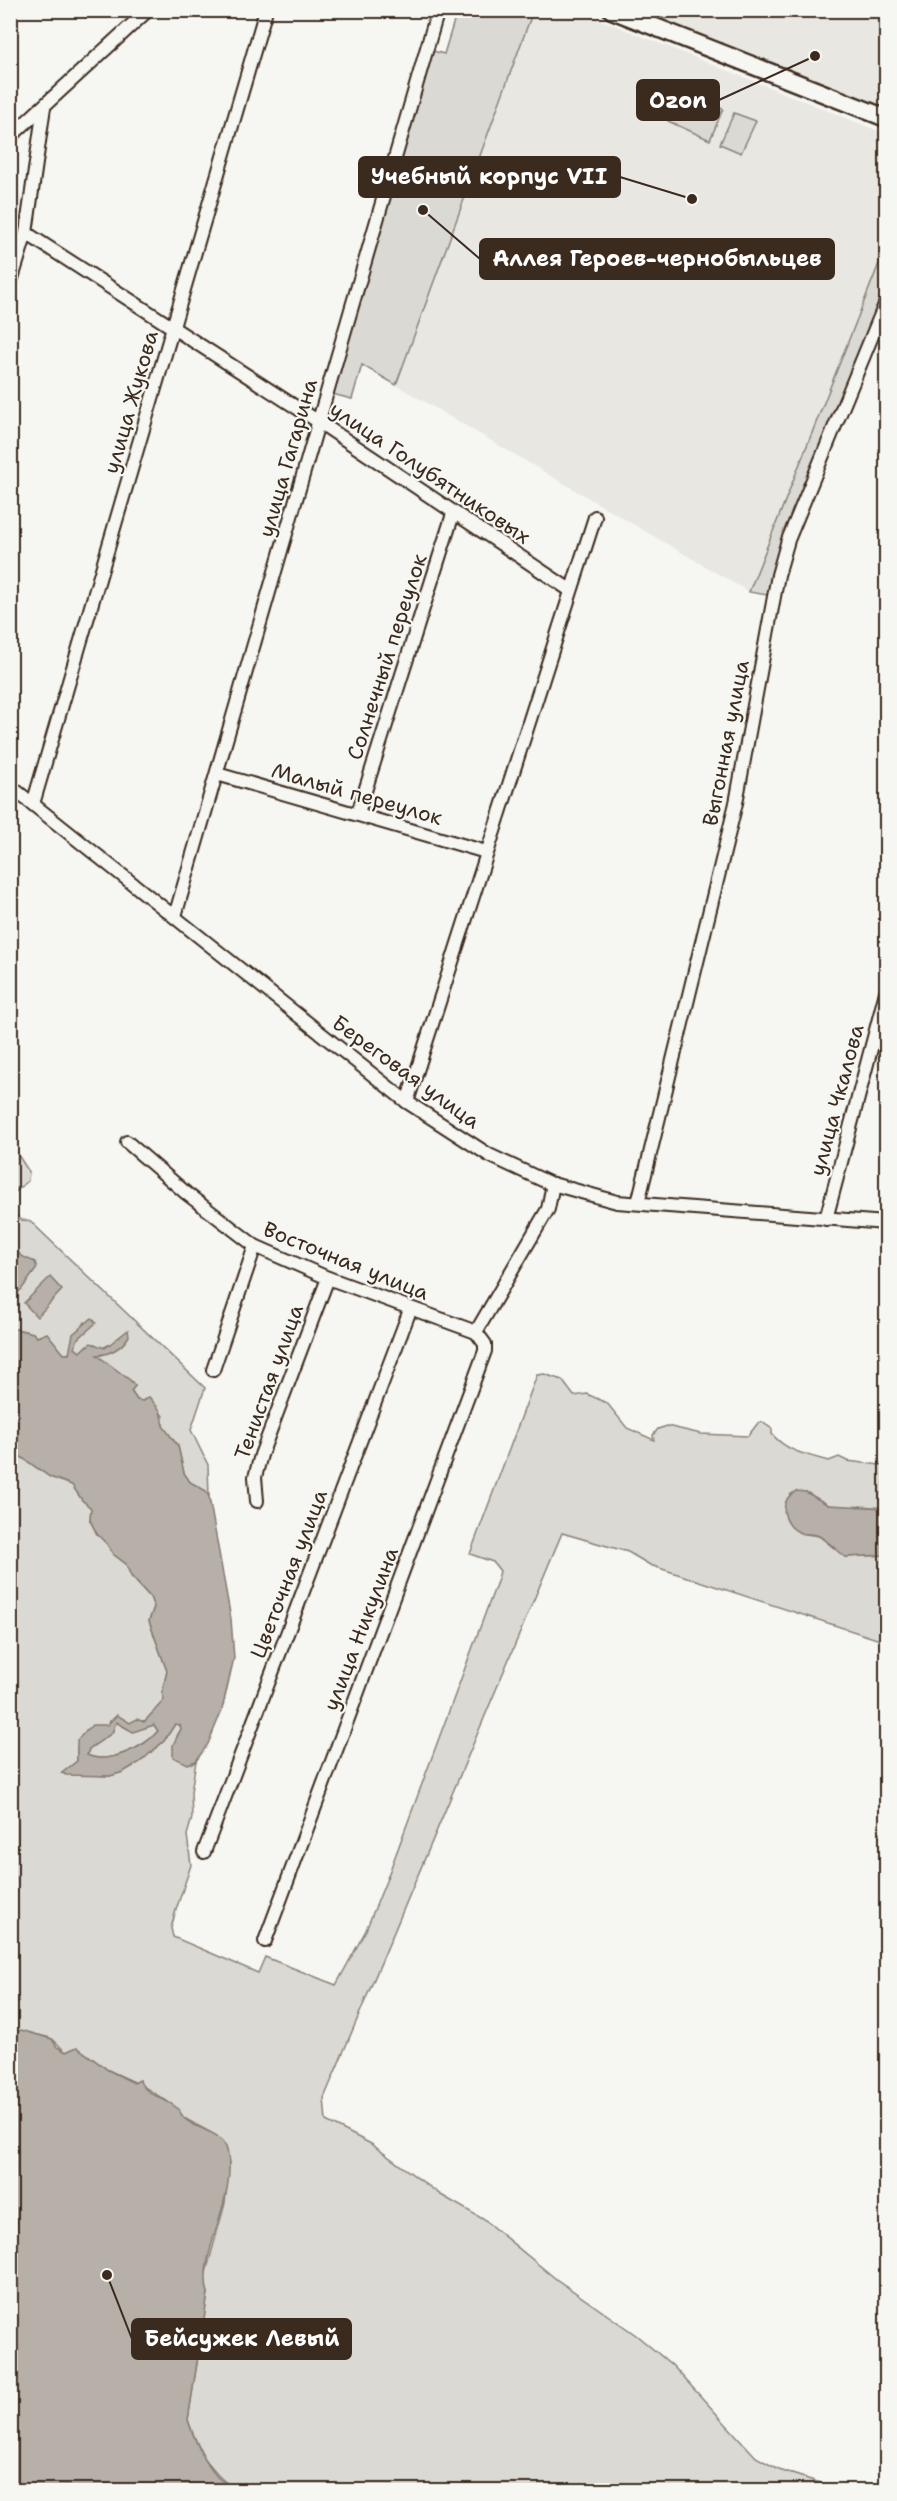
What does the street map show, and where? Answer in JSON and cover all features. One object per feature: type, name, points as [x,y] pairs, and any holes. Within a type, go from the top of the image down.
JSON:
[{"type":"street","points":[[10,137],[148,10]]},
{"type":"street","name":"улица Жукова","points":[[33,804],[266,10]]},
{"type":"street","name":"улица Гагарина","points":[[175,915],[438,10]]},
{"type":"street","points":[[612,10],[886,118]]},
{"type":"street","points":[[10,285],[26,233],[44,107]]},
{"type":"street","name":"улица Голубятниковых","points":[[26,233],[319,422],[453,514],[570,590]]},
{"type":"street","name":"Выгонная улица","points":[[638,1203],[736,803],[778,575],[788,540],[886,302]]},
{"type":"street","name":"Солнечный переулок","points":[[358,813],[453,514]]},
{"type":"street","points":[[407,1102],[595,517]]},
{"type":"street","name":"Малый переулок","points":[[217,774],[358,813],[486,852]]},
{"type":"street","name":"Береговая улица","points":[[10,786],[175,915],[407,1102],[489,1155],[553,1184],[608,1200],[886,1223]]},
{"type":"street","name":"улица Чкалова","points":[[826,1219],[886,992]]},
{"type":"street","name":"Восточная улица","points":[[127,1142],[186,1194],[255,1246],[410,1310],[476,1332]]},
{"type":"street","points":[[476,1332],[548,1209],[553,1184]]},
{"type":"street","points":[[213,1370],[255,1246]]},
{"type":"street","name":"Тенистая улица","points":[[257,1501],[255,1477],[261,1455],[328,1278]]},
{"type":"street","name":"Цветочная улица","points":[[204,1852],[410,1310]]},
{"type":"street","name":"улица Никулина","points":[[265,1941],[485,1351],[485,1344],[476,1332]]},
{"type":"shaded area","points":[[457,11],[533,11],[396,385],[362,365],[352,399],[332,394],[433,51],[444,54]]},
{"type":"shaded area","points":[[533,11],[579,11],[886,134],[886,246],[749,592],[396,385]]},
{"type":"shaded area","points":[[620,11],[886,11],[886,114]]},
{"type":"shaded area","points":[[679,94],[723,109],[710,140],[668,121]]},
{"type":"shaded area","points":[[734,113],[756,121],[741,153],[720,144]]},
{"type":"shaded area","points":[[886,246],[886,288],[783,538],[767,595],[749,592]]},
{"type":"shaded area","points":[[11,1144],[29,1172],[28,1181],[11,1196]]},
{"type":"shaded area","points":[[10,1209],[21,1220],[30,1221],[205,1388],[191,1430],[208,1465],[209,1497],[206,1491],[190,1482],[184,1473],[178,1446],[163,1426],[163,1416],[149,1397],[142,1401],[137,1400],[131,1391],[135,1386],[131,1381],[96,1355],[102,1355],[110,1344],[101,1349],[95,1344],[87,1345],[80,1352],[75,1348],[77,1340],[90,1327],[85,1322],[69,1354],[64,1354],[44,1335],[37,1337],[33,1333],[11,1328]]},
{"type":"shaded area","points":[[14,1247],[21,1256],[35,1262],[37,1268],[21,1290],[11,1297],[11,1250]]},
{"type":"shaded area","points":[[50,1277],[62,1290],[37,1317],[24,1303]]},
{"type":"shaded area","points":[[92,1318],[96,1323],[77,1340],[75,1348],[80,1352],[91,1343],[105,1348],[128,1330],[129,1336],[119,1347],[111,1352],[97,1355],[131,1381],[135,1386],[131,1391],[137,1400],[143,1401],[149,1397],[160,1410],[163,1426],[178,1446],[184,1473],[190,1482],[206,1491],[209,1497],[231,1619],[234,1658],[222,1710],[208,1744],[196,1761],[187,1764],[173,1757],[173,1745],[181,1729],[180,1725],[175,1724],[164,1741],[140,1762],[123,1772],[110,1776],[62,1773],[77,1761],[77,1740],[92,1725],[107,1725],[117,1715],[130,1723],[137,1719],[144,1722],[164,1700],[162,1693],[167,1671],[149,1621],[154,1607],[150,1597],[131,1576],[126,1564],[113,1554],[97,1534],[90,1520],[91,1508],[82,1500],[72,1485],[50,1477],[10,1449],[11,1328],[33,1333],[37,1337],[47,1333],[64,1354],[69,1354],[73,1334]],"holes":[[[116,1722],[133,1732],[154,1725],[158,1731],[144,1743],[125,1753],[105,1758],[87,1755],[89,1749],[112,1733]]]},
{"type":"shaded area","points":[[544,1374],[562,1380],[574,1396],[587,1394],[607,1403],[627,1428],[654,1440],[653,1435],[658,1429],[667,1426],[701,1434],[748,1436],[758,1423],[762,1422],[772,1429],[772,1434],[784,1445],[805,1455],[829,1461],[839,1457],[847,1461],[880,1465],[886,1463],[886,1508],[860,1506],[855,1509],[828,1505],[806,1492],[806,1534],[819,1536],[845,1557],[886,1555],[886,1642],[650,1565],[628,1552],[562,1533],[324,2098],[326,2121],[371,2144],[441,2195],[483,2219],[556,2279],[636,2335],[672,2365],[756,2457],[779,2470],[843,2490],[261,2490],[245,2485],[231,2486],[216,2473],[204,2457],[188,2420],[208,2293],[204,2280],[225,2203],[229,2163],[217,2136],[184,2118],[167,2101],[141,2085],[108,2070],[77,2047],[66,2052],[54,2040],[48,2038],[25,2033],[11,2035],[10,1449],[50,1477],[72,1485],[82,1500],[91,1508],[90,1520],[97,1534],[113,1554],[126,1564],[131,1576],[150,1597],[154,1607],[149,1621],[167,1671],[162,1693],[165,1700],[148,1720],[130,1723],[109,1721],[108,1725],[86,1730],[77,1747],[77,1761],[62,1773],[110,1776],[123,1772],[140,1762],[164,1741],[175,1724],[180,1725],[181,1729],[177,1736],[192,1764],[196,1761],[191,1792],[192,1818],[187,1835],[191,1865],[171,1928],[173,1937],[258,1973],[265,1957],[336,1985],[366,1930],[386,1881],[498,1579],[500,1571],[493,1562],[470,1554],[537,1375]]},
{"type":"shaded area","points":[[796,1491],[806,1492],[828,1505],[886,1508],[886,1555],[845,1557],[819,1536],[800,1533],[794,1529],[784,1512],[786,1501]]},
{"type":"shaded area","points":[[116,1722],[128,1729],[154,1725],[158,1731],[144,1743],[125,1753],[105,1758],[87,1755],[89,1749],[112,1733]]},
{"type":"shaded area","points":[[21,2030],[52,2039],[57,2047],[66,2052],[77,2047],[108,2070],[134,2083],[140,2080],[145,2089],[172,2104],[189,2122],[214,2135],[224,2144],[229,2168],[227,2186],[208,2261],[206,2278],[208,2293],[188,2420],[204,2459],[218,2477],[233,2486],[261,2490],[11,2490],[10,2313],[15,2298],[13,2290],[18,2286],[14,2268],[16,2245],[10,2237],[10,2035]]},
{"type":"place","name":"Ozon","points":[[815,56]]},
{"type":"place","name":"Учебный корпус VII","points":[[692,199]]},
{"type":"place","name":"Аллея Героев-чернобыльцев","points":[[423,210]]},
{"type":"place","name":"Бейсужек Левый","points":[[107,2275]]}]
